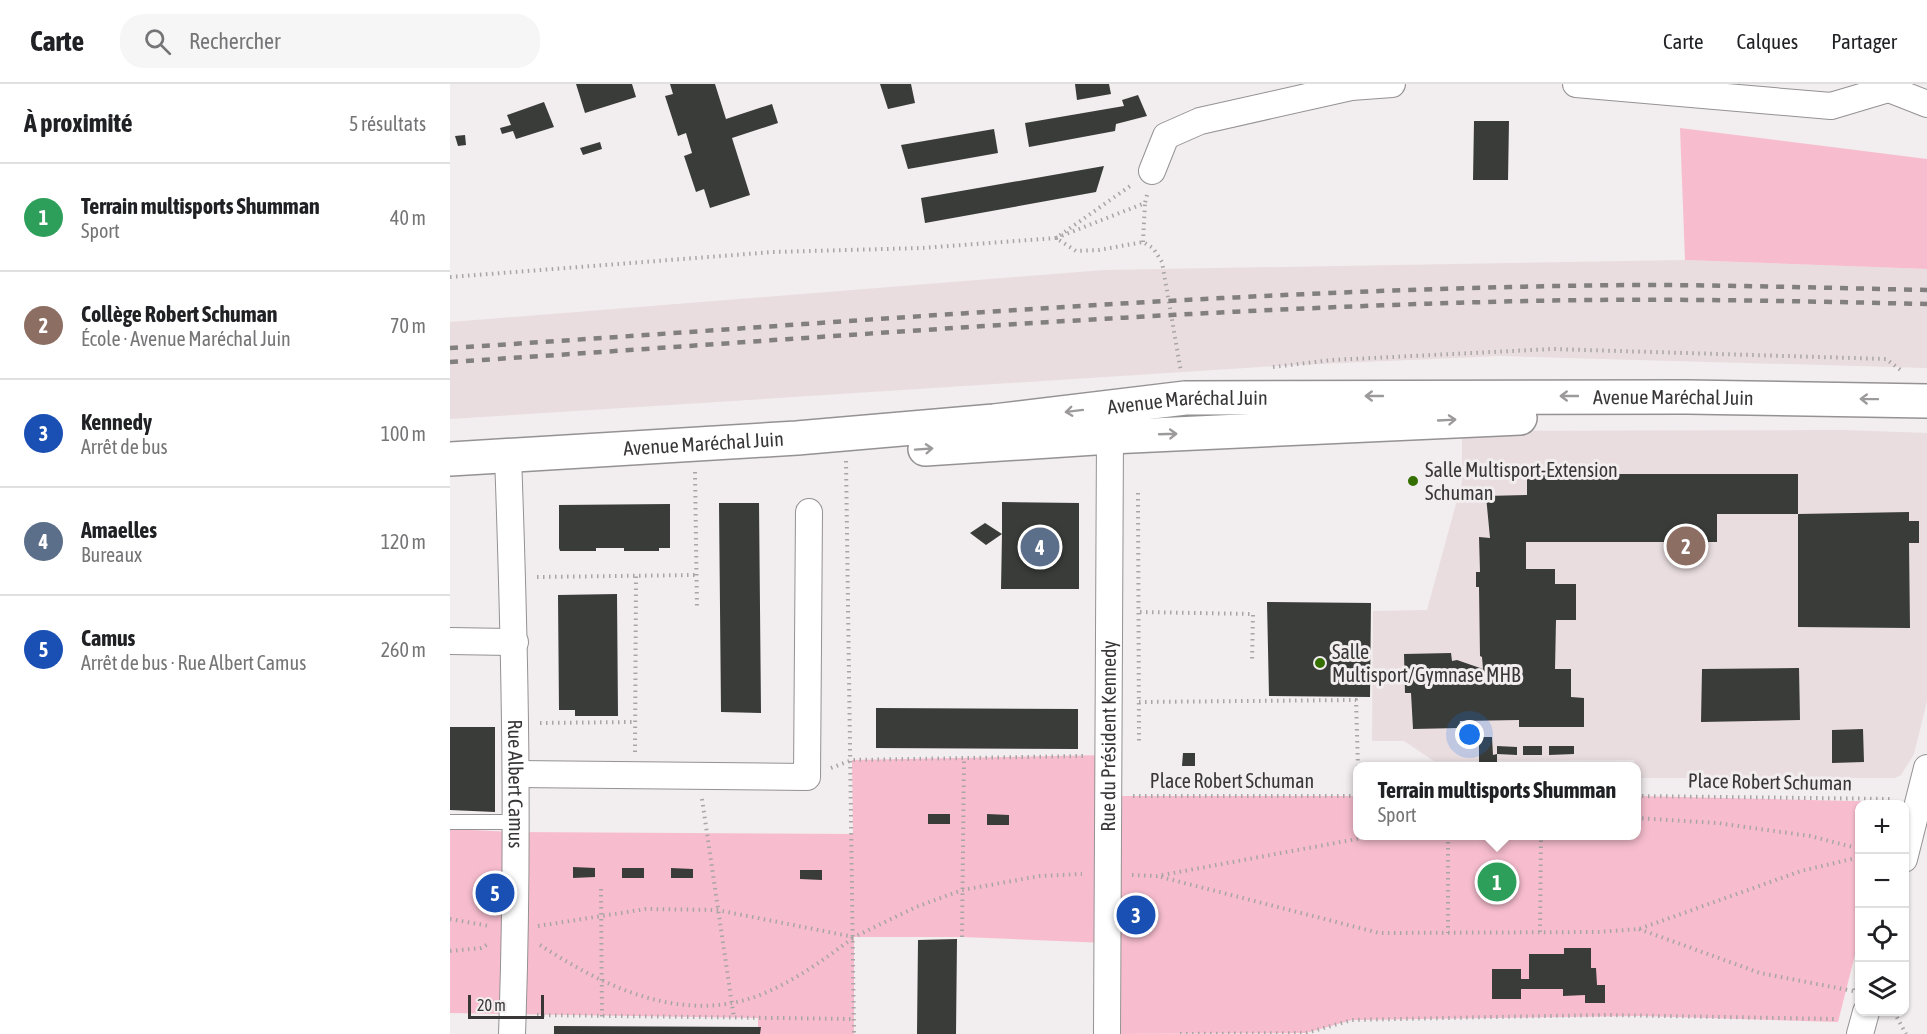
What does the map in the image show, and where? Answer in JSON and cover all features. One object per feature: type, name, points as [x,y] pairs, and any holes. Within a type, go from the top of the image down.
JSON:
[{"type":"main road","name":"Avenue Maréchal Juin","points":[[450,479],[509,466],[994,421],[1185,398],[1664,397],[1917,389]]},
{"type":"main road","name":"Avenue Maréchal Juin","points":[[450,459],[509,466],[695,465],[846,457],[1110,436],[1499,418],[1927,422]]},
{"type":"street","points":[[1152,171],[1166,136],[1200,121],[1352,87],[1392,84]]},
{"type":"street","points":[[1576,84],[1756,91],[1831,105],[1882,86],[1927,104]]},
{"type":"street","name":"Rue du Président Kennedy","points":[[1107,1034],[1110,436]]},
{"type":"street","name":"Rue Albert Camus","points":[[509,466],[517,724],[513,1024]]},
{"type":"street","points":[[517,774],[807,777],[808,512]]},
{"type":"street","points":[[450,641],[515,642]]},
{"type":"street","points":[[1906,854],[1927,768]]},
{"type":"lane","points":[[450,822],[517,822]]},
{"type":"path","points":[[1143,242],[1145,203],[1152,171]]},
{"type":"path","points":[[1056,238],[1152,171]]},
{"type":"path","points":[[450,277],[773,252],[922,248],[1056,238],[1145,203]]},
{"type":"path","points":[[1056,238],[1076,251],[1099,250],[1143,242],[1153,248],[1162,262],[1182,379]]},
{"type":"path","points":[[1265,368],[1332,360],[1552,349],[1886,359],[1917,389]]},
{"type":"path","points":[[846,457],[854,1034]]},
{"type":"path","points":[[695,465],[697,610]]},
{"type":"path","points":[[1138,493],[1139,743]]},
{"type":"path","points":[[514,577],[696,575]]},
{"type":"path","points":[[635,776],[636,576]]},
{"type":"path","points":[[1140,612],[1253,614],[1252,662]]},
{"type":"path","points":[[1139,702],[1356,700],[1359,762]]},
{"type":"path","points":[[517,724],[635,722]]},
{"type":"path","points":[[852,760],[1108,755]]},
{"type":"path","points":[[962,937],[964,758]]},
{"type":"path","points":[[699,776],[734,1018]]},
{"type":"path","name":"Place Robert Schuman","points":[[1107,796],[1353,796]]},
{"type":"path","name":"Place Robert Schuman","points":[[1641,796],[1903,799]]},
{"type":"path","points":[[1641,818],[1717,823],[1810,836],[1855,848]]},
{"type":"path","points":[[1157,876],[1353,840]]},
{"type":"path","points":[[1448,840],[1448,933]]},
{"type":"path","points":[[1540,840],[1540,932]]},
{"type":"path","points":[[515,929],[603,983],[633,995],[686,1006],[731,1002],[760,995],[812,969],[854,937],[916,907],[962,890],[1040,876],[1108,874],[1157,876],[1379,933],[1540,932],[1639,929],[1802,872],[1855,858]]},
{"type":"path","points":[[601,889],[602,1017]]},
{"type":"path","points":[[450,919],[515,929],[646,909],[717,910],[854,937]]},
{"type":"path","points":[[450,951],[481,948],[515,929]]},
{"type":"path","points":[[1639,929],[1855,1007]]},
{"type":"path","points":[[1180,1034],[1306,1033],[1352,1020],[1855,1008]]},
{"type":"path","points":[[1897,1016],[1906,1034]]},
{"type":"path","points":[[513,1024],[602,1017],[854,1019]]},
{"type":"shaded area","points":[[1680,128],[1927,159],[1927,269],[1685,260]]},
{"type":"shaded area","points":[[1685,260],[1927,269],[1927,368],[1499,356],[1277,366],[450,419],[450,322],[1104,270]]},
{"type":"shaded area","points":[[1843,430],[1927,433],[1927,701],[1914,754],[1901,775],[1895,778],[1641,778],[1641,762],[1634,762],[1634,760],[1434,761],[1404,741],[1372,741],[1373,611],[1427,610],[1462,482],[1462,431]]},
{"type":"shaded area","points":[[1108,755],[1107,796],[1353,796],[1353,840],[1641,840],[1641,796],[1855,801],[1855,955],[1838,1022],[1641,1016],[1352,1020],[1306,1033],[1107,1034],[1106,943],[962,937],[854,937],[854,1034],[758,1034],[758,1018],[450,1013],[450,829],[517,832],[853,834],[852,760]]},
{"type":"building","points":[[576,84],[632,84],[636,97],[585,113]]},
{"type":"building","points":[[670,84],[715,84],[726,119],[772,104],[778,123],[732,138],[750,195],[710,208],[704,189],[696,192],[684,156],[692,153],[686,133],[678,136],[665,96],[673,94]]},
{"type":"building","points":[[880,84],[911,84],[915,103],[888,109]]},
{"type":"building","points":[[1075,84],[1109,84],[1111,94],[1077,100]]},
{"type":"building","points":[[1138,95],[1147,116],[1116,124],[1115,131],[1029,147],[1025,123],[1124,106],[1122,100]]},
{"type":"building","points":[[544,102],[554,127],[516,139],[513,131],[502,134],[500,128],[511,125],[507,115]]},
{"type":"building","points":[[1474,121],[1509,121],[1508,180],[1473,180]]},
{"type":"building","points":[[994,129],[998,153],[908,169],[901,145]]},
{"type":"building","points":[[465,135],[466,145],[458,146],[455,136]]},
{"type":"building","points":[[600,142],[602,149],[583,155],[580,148]]},
{"type":"building","points":[[1104,166],[1096,192],[925,223],[921,198]]},
{"type":"building","points":[[1527,474],[1798,474],[1798,514],[1717,514],[1717,542],[1526,542],[1526,569],[1555,569],[1555,584],[1576,584],[1576,620],[1556,620],[1555,669],[1571,669],[1571,697],[1584,698],[1584,727],[1519,727],[1519,720],[1460,721],[1459,728],[1413,729],[1411,693],[1405,693],[1404,654],[1451,653],[1452,661],[1457,660],[1483,669],[1480,656],[1479,587],[1476,587],[1476,572],[1480,572],[1479,537],[1490,538],[1486,496],[1527,495]]},
{"type":"building","points":[[1002,502],[1079,503],[1079,589],[1001,589]]},
{"type":"building","points":[[719,503],[759,503],[761,713],[721,712]]},
{"type":"building","points":[[670,504],[670,548],[659,548],[659,551],[596,548],[596,551],[560,551],[559,505]]},
{"type":"building","points":[[1909,512],[1909,521],[1919,521],[1919,543],[1909,543],[1910,628],[1798,627],[1798,514]]},
{"type":"building","points":[[985,523],[1002,534],[986,545],[970,533]]},
{"type":"building","points":[[617,594],[618,716],[575,716],[575,710],[559,710],[558,595]]},
{"type":"building","name":"Salle Multisport/Gymnase MHB","points":[[1267,602],[1371,603],[1370,697],[1269,696]]},
{"type":"building","points":[[1799,668],[1800,720],[1701,722],[1702,669]]},
{"type":"building","points":[[876,708],[1078,709],[1078,749],[876,748]]},
{"type":"building","points":[[450,727],[495,727],[495,812],[450,810]]},
{"type":"building","points":[[1863,729],[1864,762],[1832,763],[1832,730]]},
{"type":"building","points":[[1479,737],[1492,737],[1493,755],[1497,754],[1497,762],[1479,762]]},
{"type":"building","points":[[1497,746],[1517,747],[1517,755],[1497,754]]},
{"type":"building","points":[[1523,746],[1542,746],[1542,755],[1523,755]]},
{"type":"building","points":[[1549,746],[1574,746],[1574,754],[1549,755]]},
{"type":"building","points":[[1183,753],[1195,753],[1195,766],[1182,766]]},
{"type":"building","points":[[928,814],[950,814],[950,824],[928,824]]},
{"type":"building","points":[[987,814],[1009,815],[1009,825],[987,825]]},
{"type":"building","points":[[573,867],[595,868],[595,877],[573,878]]},
{"type":"building","points":[[622,868],[644,868],[644,878],[622,878]]},
{"type":"building","points":[[671,868],[693,869],[693,878],[671,878]]},
{"type":"building","points":[[800,870],[822,870],[822,880],[800,879]]},
{"type":"building","points":[[957,939],[956,1034],[917,1034],[918,940]]},
{"type":"building","points":[[1564,948],[1591,948],[1591,968],[1596,968],[1597,985],[1605,985],[1605,1003],[1585,1003],[1585,995],[1563,996],[1563,989],[1521,989],[1521,999],[1492,999],[1492,969],[1521,969],[1521,979],[1529,979],[1529,954],[1564,954]]},
{"type":"building","points":[[554,1026],[761,1027],[760,1034],[554,1034]]},
{"type":"railway","points":[[450,348],[1043,308],[1340,293],[1637,285],[1927,290]]},
{"type":"railway","points":[[450,362],[988,326],[1391,305],[1626,300],[1927,304]]},
{"type":"place","name":"Salle Multisport-Extension Schuman","points":[[1413,481]]},
{"type":"place","name":"Collège Robert Schuman","points":[[1686,546]]},
{"type":"place","name":"Amaelles","points":[[1040,547]]},
{"type":"place","name":"Salle Multisport/Gymnase MHB","points":[[1320,663]]},
{"type":"place","name":"Terrain multisports Shumman","points":[[1497,882]]},
{"type":"place","name":"Camus","points":[[495,893]]},
{"type":"place","name":"Kennedy","points":[[1136,915]]}]
